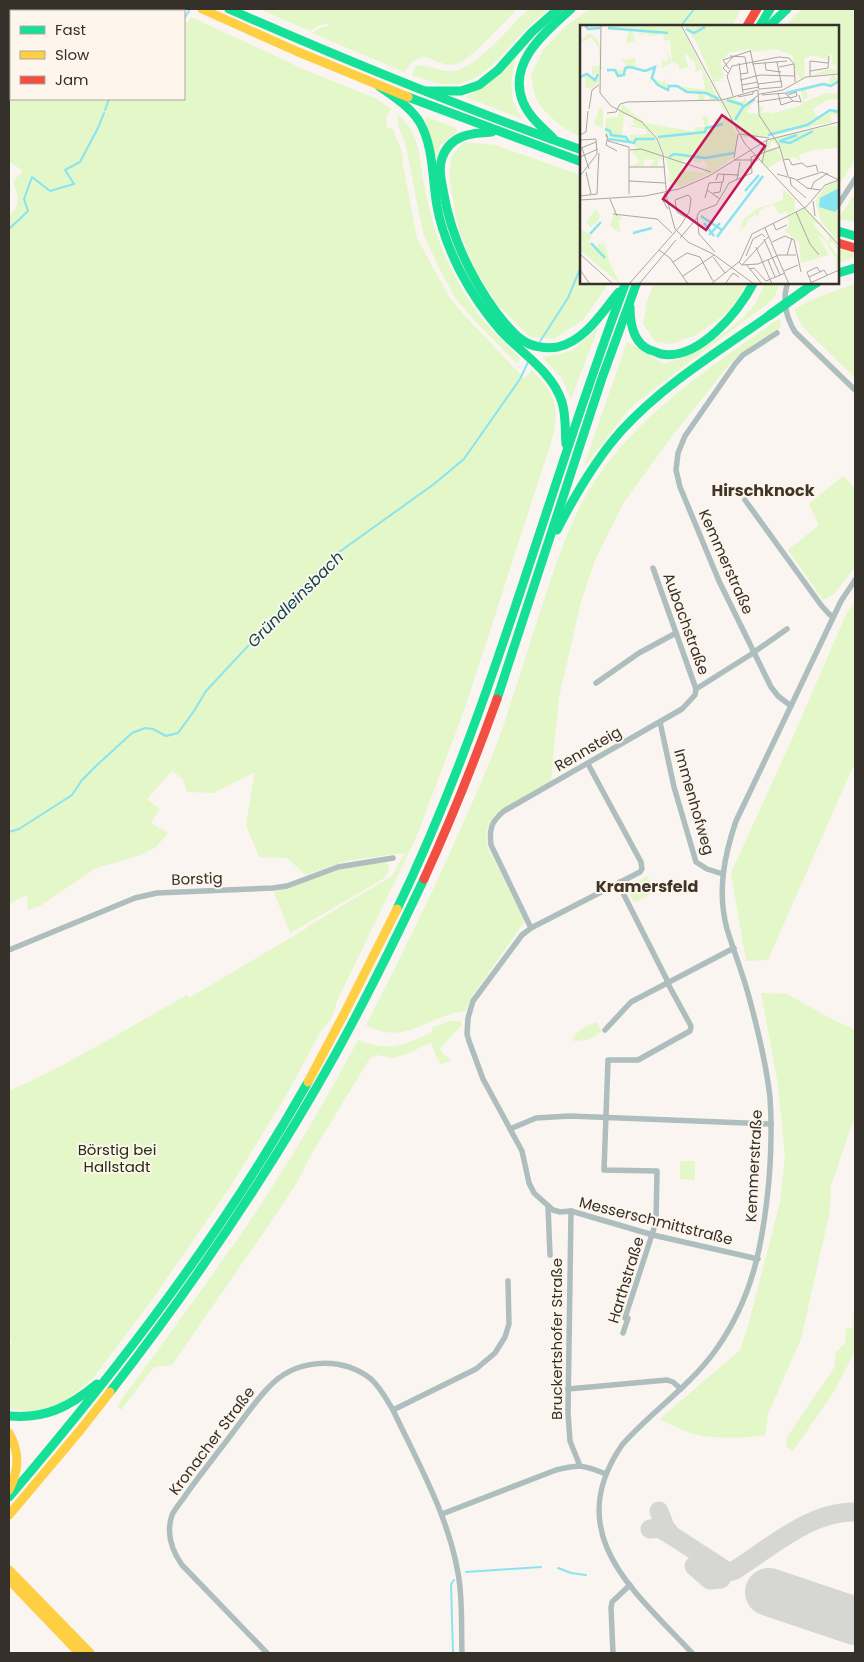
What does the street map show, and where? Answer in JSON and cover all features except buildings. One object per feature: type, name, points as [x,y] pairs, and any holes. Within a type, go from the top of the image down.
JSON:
[{"type":"main road","points":[[202,9],[382,87],[417,94],[580,149]]},
{"type":"main road","points":[[229,9],[388,77],[417,94],[495,132],[580,161]]},
{"type":"main road","points":[[417,94],[462,90],[472,88],[483,82],[498,70],[532,32],[558,9]]},
{"type":"main road","points":[[557,142],[528,114],[521,98],[519,77],[522,64],[528,52],[538,39],[571,9]]},
{"type":"main road","points":[[747,25],[751,9]]},
{"type":"main road","points":[[748,25],[757,9]]},
{"type":"main road","points":[[761,25],[770,9]]},
{"type":"main road","points":[[770,25],[787,9]]},
{"type":"main road","points":[[382,87],[410,110],[420,123],[424,134],[437,208],[446,240],[460,271],[480,305],[499,329],[553,384],[562,404],[566,452]]},
{"type":"main road","points":[[495,132],[470,132],[461,135],[452,142],[442,156],[440,176],[449,220],[465,263],[479,287],[507,326],[530,344],[544,347],[561,346],[580,336],[599,316],[624,284]]},
{"type":"main road","points":[[841,232],[855,234]]},
{"type":"main road","points":[[839,243],[855,248]]},
{"type":"main road","points":[[839,273],[855,268]]},
{"type":"main road","points":[[9,1497],[47,1454],[146,1330],[210,1239],[283,1125],[323,1054],[390,923],[443,806],[466,749],[611,319],[625,284]]},
{"type":"main road","points":[[9,1515],[63,1453],[154,1336],[220,1244],[292,1132],[333,1060],[400,929],[429,868],[479,748],[546,553],[601,378],[636,284]]},
{"type":"main road","points":[[630,299],[631,324],[634,333],[644,346],[658,354],[680,354],[710,337],[728,320],[740,306],[753,284]]},
{"type":"main road","points":[[546,553],[585,482],[611,444],[624,429],[666,390],[815,284]]},
{"type":"main road","points":[[9,1416],[34,1417],[60,1410],[77,1401],[118,1365]]},
{"type":"main road","points":[[9,1433],[16,1449],[18,1463],[16,1475],[9,1490]]},
{"type":"main road","points":[[9,1570],[90,1653]]},
{"type":"main road","points":[[9,1580],[79,1653]]},
{"type":"street","points":[[839,203],[855,178]]},
{"type":"street","points":[[788,284],[786,313],[789,323],[795,332],[855,390]]},
{"type":"street","name":"Kemmerstraße","points":[[777,333],[743,355],[734,364],[686,436],[678,452],[676,470],[689,511],[727,599],[770,687],[791,706]]},
{"type":"street","points":[[746,500],[821,605],[833,617]]},
{"type":"street","name":"Aubachstraße","points":[[653,568],[696,689]]},
{"type":"street","name":"Kemmerstraße","points":[[692,1653],[630,1585],[610,1554],[600,1528],[599,1497],[613,1459],[630,1437],[681,1389],[705,1363],[732,1326],[749,1289],[758,1259],[767,1205],[771,1124],[770,1096],[762,1048],[745,979],[727,928],[724,912],[723,874],[726,851],[736,821],[833,617],[845,593],[855,580]]},
{"type":"street","name":"Rennsteig","points":[[531,928],[491,845],[489,834],[497,818],[504,811],[682,709],[695,695],[696,689],[754,653],[787,629]]},
{"type":"street","points":[[596,683],[639,653],[676,633]]},
{"type":"street","name":"Immenhofweg","points":[[660,722],[674,787],[696,862],[707,869],[723,874]]},
{"type":"street","points":[[550,1255],[548,1206],[534,1193],[529,1183],[522,1151],[480,1072],[467,1034],[468,1018],[476,995],[522,935],[531,928],[640,872],[642,869],[641,862],[588,764]]},
{"type":"street","name":"Borstig","points":[[9,950],[135,898],[157,893],[287,886],[338,867],[393,858]]},
{"type":"street","points":[[605,1117],[608,1060],[638,1060],[690,1031],[690,1026],[624,895],[620,882]]},
{"type":"street","points":[[605,1030],[631,1002],[734,948]]},
{"type":"street","points":[[510,1129],[536,1118],[570,1116],[771,1124]]},
{"type":"street","name":"Harthstraße","points":[[605,1117],[604,1170],[657,1171],[656,1222],[623,1332]]},
{"type":"street","name":"Messerschmittstraße","points":[[548,1206],[560,1212],[571,1211],[653,1235],[758,1259]]},
{"type":"street","name":"Bruckertshofer Straße","points":[[571,1211],[568,1389],[570,1441],[580,1466]]},
{"type":"street","points":[[393,1410],[476,1369],[495,1354],[505,1337],[509,1324],[508,1281]]},
{"type":"street","name":"Kronacher Straße","points":[[267,1653],[182,1565],[174,1554],[170,1541],[172,1515],[190,1488],[268,1387],[292,1369],[309,1364],[325,1363],[340,1364],[358,1370],[372,1380],[393,1410],[442,1514],[458,1572],[461,1599],[462,1653]]},
{"type":"street","points":[[568,1389],[667,1380],[673,1382],[681,1389]]},
{"type":"street","points":[[442,1514],[556,1470],[580,1466],[606,1474]]},
{"type":"street","points":[[613,1653],[612,1602],[630,1585]]},
{"type":"green space","points":[[175,9],[178,10],[24,10]]},
{"type":"green space","points":[[259,9],[517,9],[470,56],[462,61],[448,65],[430,58],[418,58],[404,72],[312,33],[322,27],[329,26],[329,23],[318,26],[310,31]]},
{"type":"green space","points":[[529,9],[549,9],[520,35],[500,58],[476,77],[467,82],[445,84],[412,75],[416,66],[421,65],[443,71],[453,71],[472,63]]},
{"type":"green space","points":[[590,9],[741,9],[733,25],[580,25],[580,137],[563,127],[538,102],[531,75],[543,50],[565,27]]},
{"type":"green space","points":[[802,9],[855,9],[855,160],[839,184],[839,25],[785,25]]},
{"type":"green space","name":"Börstig bei Hallstadt","points":[[191,17],[298,67],[375,98],[391,109],[386,118],[387,128],[393,129],[402,152],[417,238],[449,297],[464,315],[524,378],[532,370],[545,385],[555,410],[554,430],[549,451],[465,708],[416,838],[336,1003],[332,1018],[322,1029],[287,1094],[230,1187],[152,1300],[94,1377],[68,1399],[52,1407],[30,1411],[9,1409],[9,1345],[12,1340],[9,1339],[9,1091],[77,1057],[187,995],[189,998],[307,928],[392,876],[404,854],[346,861],[306,875],[287,858],[259,857],[246,825],[255,772],[214,793],[187,792],[183,779],[172,771],[147,799],[160,809],[151,823],[168,833],[156,847],[141,855],[96,868],[40,906],[28,910],[27,895],[11,903],[9,902],[9,216],[16,207],[18,200],[13,181],[23,171],[9,161],[9,25],[10,100],[185,100],[185,22],[188,23]]},
{"type":"green space","points":[[516,55],[511,81],[513,102],[522,119],[466,97],[497,77]]},
{"type":"green space","points":[[397,114],[414,135],[433,224],[452,271],[477,312],[521,359],[516,363],[456,299],[441,272],[423,233],[406,146],[398,125]]},
{"type":"green space","points":[[427,117],[456,128],[457,131],[440,145],[436,158],[425,119]]},
{"type":"green space","points":[[464,142],[495,145],[580,175],[580,284],[608,284],[583,320],[554,339],[530,337],[498,305],[475,270],[457,224],[449,175],[452,155]]},
{"type":"green space","points":[[855,193],[855,222],[839,219]]},
{"type":"green space","points":[[839,249],[855,253],[855,257],[839,263]]},
{"type":"green space","points":[[653,284],[746,284],[739,297],[724,315],[696,335],[671,344],[656,342],[643,324],[647,302]]},
{"type":"green space","points":[[765,284],[780,284],[774,298],[766,305],[631,407],[583,468],[627,342],[664,364],[676,360],[715,339],[739,321],[757,301]]},
{"type":"green space","points":[[855,284],[855,378],[802,326],[794,309],[818,297]]},
{"type":"green space","points":[[780,318],[781,327],[733,360],[673,435],[624,502],[595,560],[581,602],[559,697],[551,781],[496,814],[488,827],[486,836],[488,848],[525,921],[473,995],[465,1011],[439,1018],[416,1028],[393,1033],[380,1031],[366,1025],[436,883],[486,770],[502,730],[540,611],[570,527],[595,480],[624,443],[665,403]]},
{"type":"green space","points":[[598,328],[571,399],[562,378],[542,357],[573,350]]},
{"type":"green space","points":[[843,476],[855,489],[855,567],[834,594],[823,600],[788,550],[819,525],[809,504]]},
{"type":"green space","points":[[855,601],[855,762],[768,960],[746,961],[731,873],[846,614]]},
{"type":"green space","points":[[381,861],[388,864],[389,871],[383,879],[290,933],[274,892],[340,868]]},
{"type":"green space","points":[[647,876],[655,892],[636,902],[633,901],[628,890],[629,887]]},
{"type":"green space","points":[[761,993],[787,994],[855,1030],[855,1115],[831,1186],[830,1211],[801,1339],[768,1414],[765,1435],[734,1438],[711,1437],[686,1432],[660,1419],[740,1350],[780,1202],[785,1156],[778,1085]]},
{"type":"green space","points":[[450,1021],[461,1021],[461,1026],[440,1048],[442,1053],[452,1060],[441,1064],[431,1042],[409,1053],[393,1058],[376,1055],[370,1058],[312,1153],[298,1181],[172,1365],[154,1367],[121,1410],[117,1406],[228,1253],[274,1185],[358,1040],[379,1046],[396,1046],[422,1037],[432,1032],[433,1027]]},
{"type":"green space","points":[[596,1022],[602,1031],[588,1039],[572,1041],[579,1031]]},
{"type":"green space","points":[[680,1161],[695,1161],[695,1180],[680,1179]]},
{"type":"green space","points":[[855,1306],[855,1351],[835,1390],[793,1451],[786,1446],[787,1437],[834,1368],[836,1352],[845,1343],[846,1328],[852,1328]]},
{"type":"waterway","points":[[185,17],[190,9]]},
{"type":"waterway","name":"Gründleinsbach","points":[[682,25],[694,9]]},
{"type":"waterway","points":[[105,110],[109,100]]},
{"type":"waterway","points":[[9,229],[28,211],[24,199],[32,177],[50,191],[74,184],[65,170],[80,162],[104,113]]},
{"type":"waterway","name":"Gründleinsbach","points":[[539,343],[568,298],[580,269]]},
{"type":"waterway","name":"Gründleinsbach","points":[[9,832],[19,829],[72,795],[82,780],[132,733],[145,728],[153,729],[166,736],[178,733],[206,691],[335,555],[434,484],[464,459],[520,379],[528,362]]},
{"type":"waterway","points":[[466,1572],[541,1567]]},
{"type":"waterway","points":[[558,1568],[571,1573],[586,1575]]},
{"type":"waterway","points":[[453,1653],[451,1584],[454,1580]]},
{"type":"taxiway","points":[[650,1529],[658,1528],[671,1535],[665,1527],[659,1511]]},
{"type":"taxiway","points":[[671,1535],[728,1572],[735,1570],[777,1541],[807,1524],[823,1517],[855,1512]]},
{"type":"taxiway","points":[[694,1566],[710,1580],[721,1579]]},
{"type":"runway","points":[[769,1592],[855,1621]]},
{"type":"traffic: fast","points":[[229,9],[404,83],[580,149]]},
{"type":"traffic: fast","points":[[426,91],[461,91],[479,85],[498,70],[532,32],[558,9]]},
{"type":"traffic: fast","points":[[553,138],[536,121],[523,102],[519,88],[520,74],[524,62],[540,38],[571,9]]},
{"type":"traffic: fast","points":[[761,25],[770,9]]},
{"type":"traffic: fast","points":[[770,25],[787,9]]},
{"type":"traffic: fast","points":[[379,86],[406,106],[419,121],[430,152],[435,196],[443,231],[453,256],[469,287],[489,317],[551,381],[562,402],[566,444]]},
{"type":"traffic: fast","points":[[408,97],[580,161]]},
{"type":"traffic: fast","points":[[492,132],[476,133],[462,137],[450,144],[442,158],[440,172],[447,211],[457,242],[470,271],[496,312],[514,334],[522,340],[539,347],[558,347],[585,332],[619,292]]},
{"type":"traffic: fast","points":[[839,231],[855,236]]},
{"type":"traffic: fast","points":[[839,273],[855,268]]},
{"type":"traffic: fast","points":[[397,909],[463,755],[518,598],[597,360],[625,284]]},
{"type":"traffic: fast","points":[[497,699],[602,378],[636,284]]},
{"type":"traffic: fast","points":[[630,307],[632,326],[640,343],[644,347],[661,354],[675,354],[689,350],[716,332],[738,306],[753,284]]},
{"type":"traffic: fast","points":[[805,290],[815,284]]},
{"type":"traffic: fast","points":[[770,315],[805,290]]},
{"type":"traffic: fast","points":[[557,530],[594,466],[612,441],[638,413],[674,383],[770,315]]},
{"type":"traffic: fast","points":[[110,1392],[171,1311],[229,1228],[284,1142],[347,1033],[424,879]]},
{"type":"traffic: fast","points":[[9,1497],[91,1398],[169,1297],[206,1245],[276,1137],[308,1082]]},
{"type":"traffic: fast","points":[[9,1416],[34,1415],[56,1410],[77,1399],[97,1384]]},
{"type":"traffic: slow","points":[[202,9],[296,51],[408,97]]},
{"type":"traffic: slow","points":[[308,1082],[397,909]]},
{"type":"traffic: slow","points":[[9,1515],[110,1392]]},
{"type":"traffic: slow","points":[[9,1433],[13,1440],[17,1462],[15,1475],[9,1490]]},
{"type":"traffic: slow","points":[[9,1570],[90,1653]]},
{"type":"traffic: slow","points":[[9,1580],[79,1653]]},
{"type":"traffic: jam","points":[[748,25],[757,9]]},
{"type":"traffic: jam","points":[[839,243],[855,248]]},
{"type":"traffic: jam","points":[[424,879],[444,835],[497,699]]},
{"type":"district","name":"Hirschknock","points":[[763,490]]},
{"type":"district","name":"Kramersfeld","points":[[647,886]]}]
